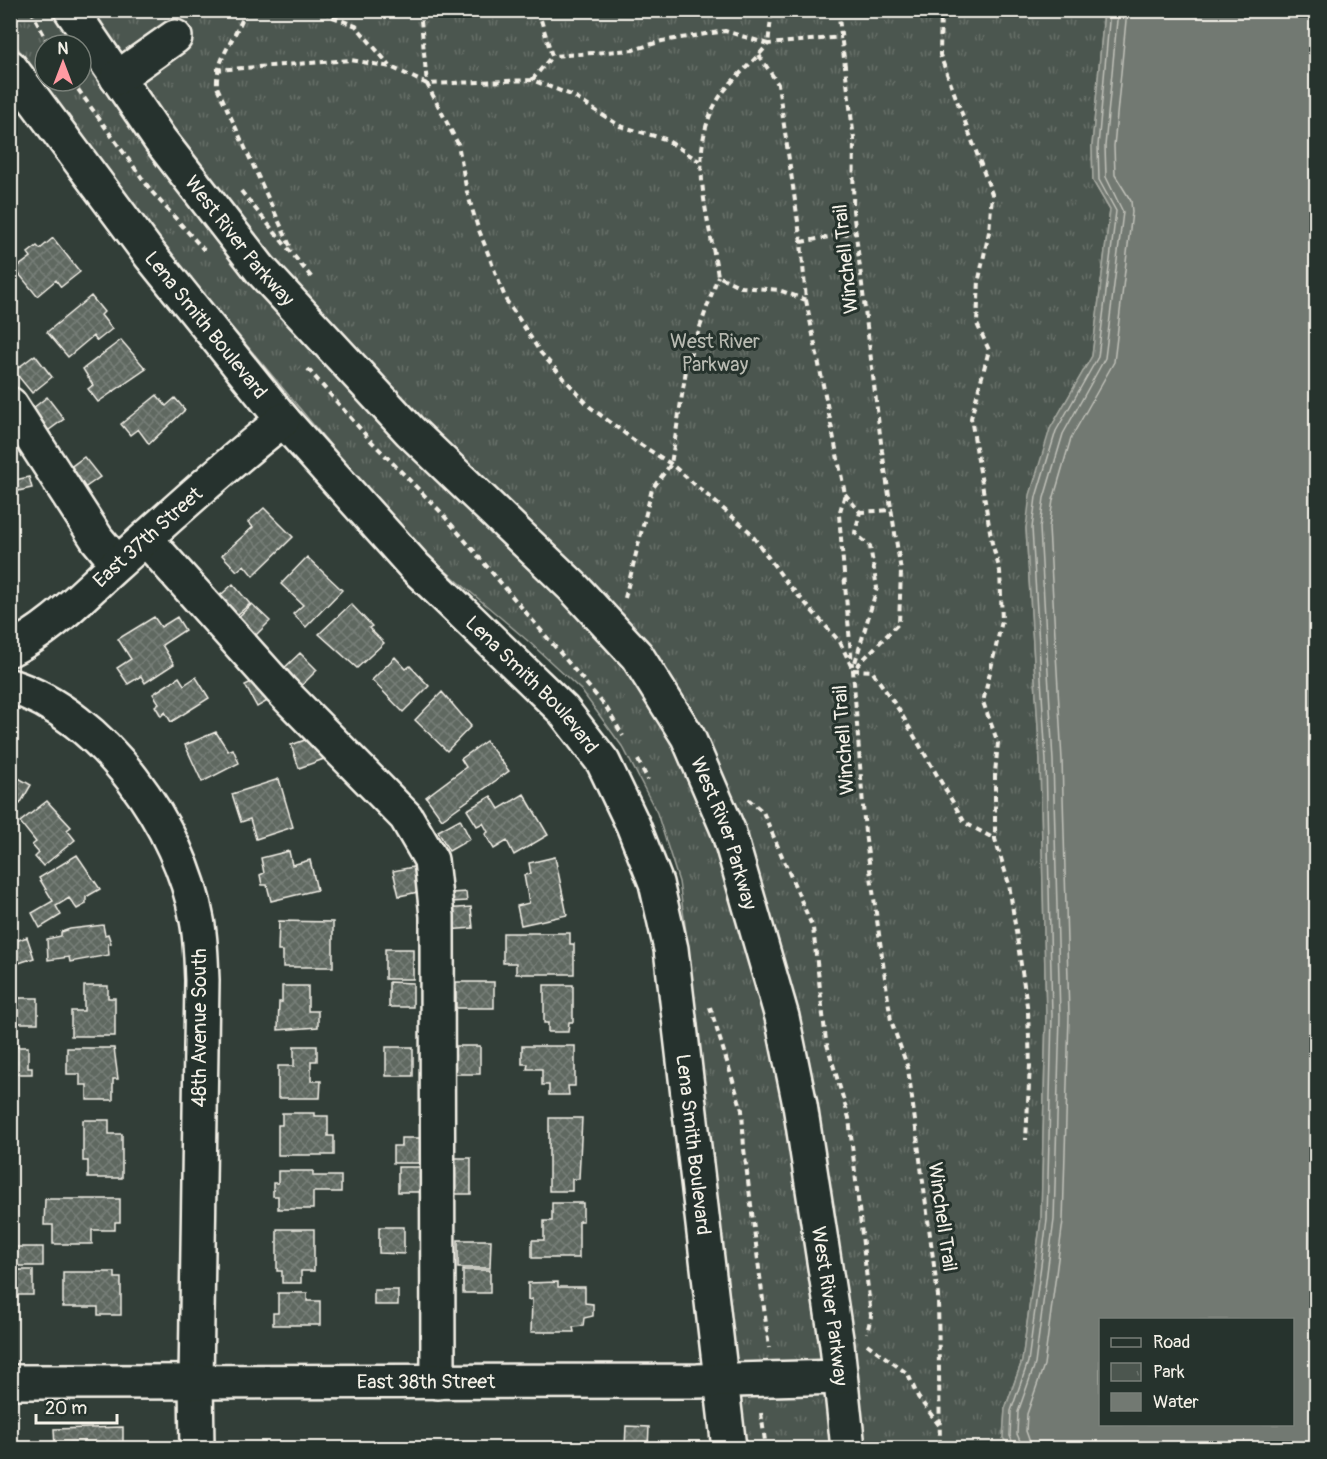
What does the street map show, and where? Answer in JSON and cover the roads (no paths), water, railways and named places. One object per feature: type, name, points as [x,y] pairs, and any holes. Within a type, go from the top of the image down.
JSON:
[{"type":"street","name":"West River Parkway","points":[[71,10],[160,140],[260,269],[410,431],[573,587],[638,656],[688,736],[728,830],[782,1017],[800,1105],[837,1345],[848,1449]]},
{"type":"street","points":[[117,78],[175,38]]},
{"type":"street","name":"Lena Smith Boulevard","points":[[10,67],[150,255],[283,420],[415,567],[563,710],[603,762],[633,825],[656,883],[671,949],[729,1449]]},
{"type":"street","points":[[10,404],[97,539],[117,563]]},
{"type":"street","name":"East 37th Street","points":[[10,649],[43,630],[283,420]]},
{"type":"street","points":[[146,539],[281,690],[406,817],[431,860],[437,916],[438,1382]]},
{"type":"street","name":"48th Avenue South","points":[[10,686],[75,720],[121,766],[154,808],[180,862],[197,920],[202,980],[197,1449]]},
{"type":"street","name":"East 38th Street","points":[[10,1382],[438,1382],[840,1377]]},
{"type":"water","points":[[1104,11],[1316,11],[1316,1448],[1011,1448],[1003,1438],[1005,1409],[1022,1361],[1041,1219],[1046,1015],[1040,761],[1026,528],[1030,495],[1050,429],[1092,356],[1110,210],[1093,181],[1092,146]]}]
